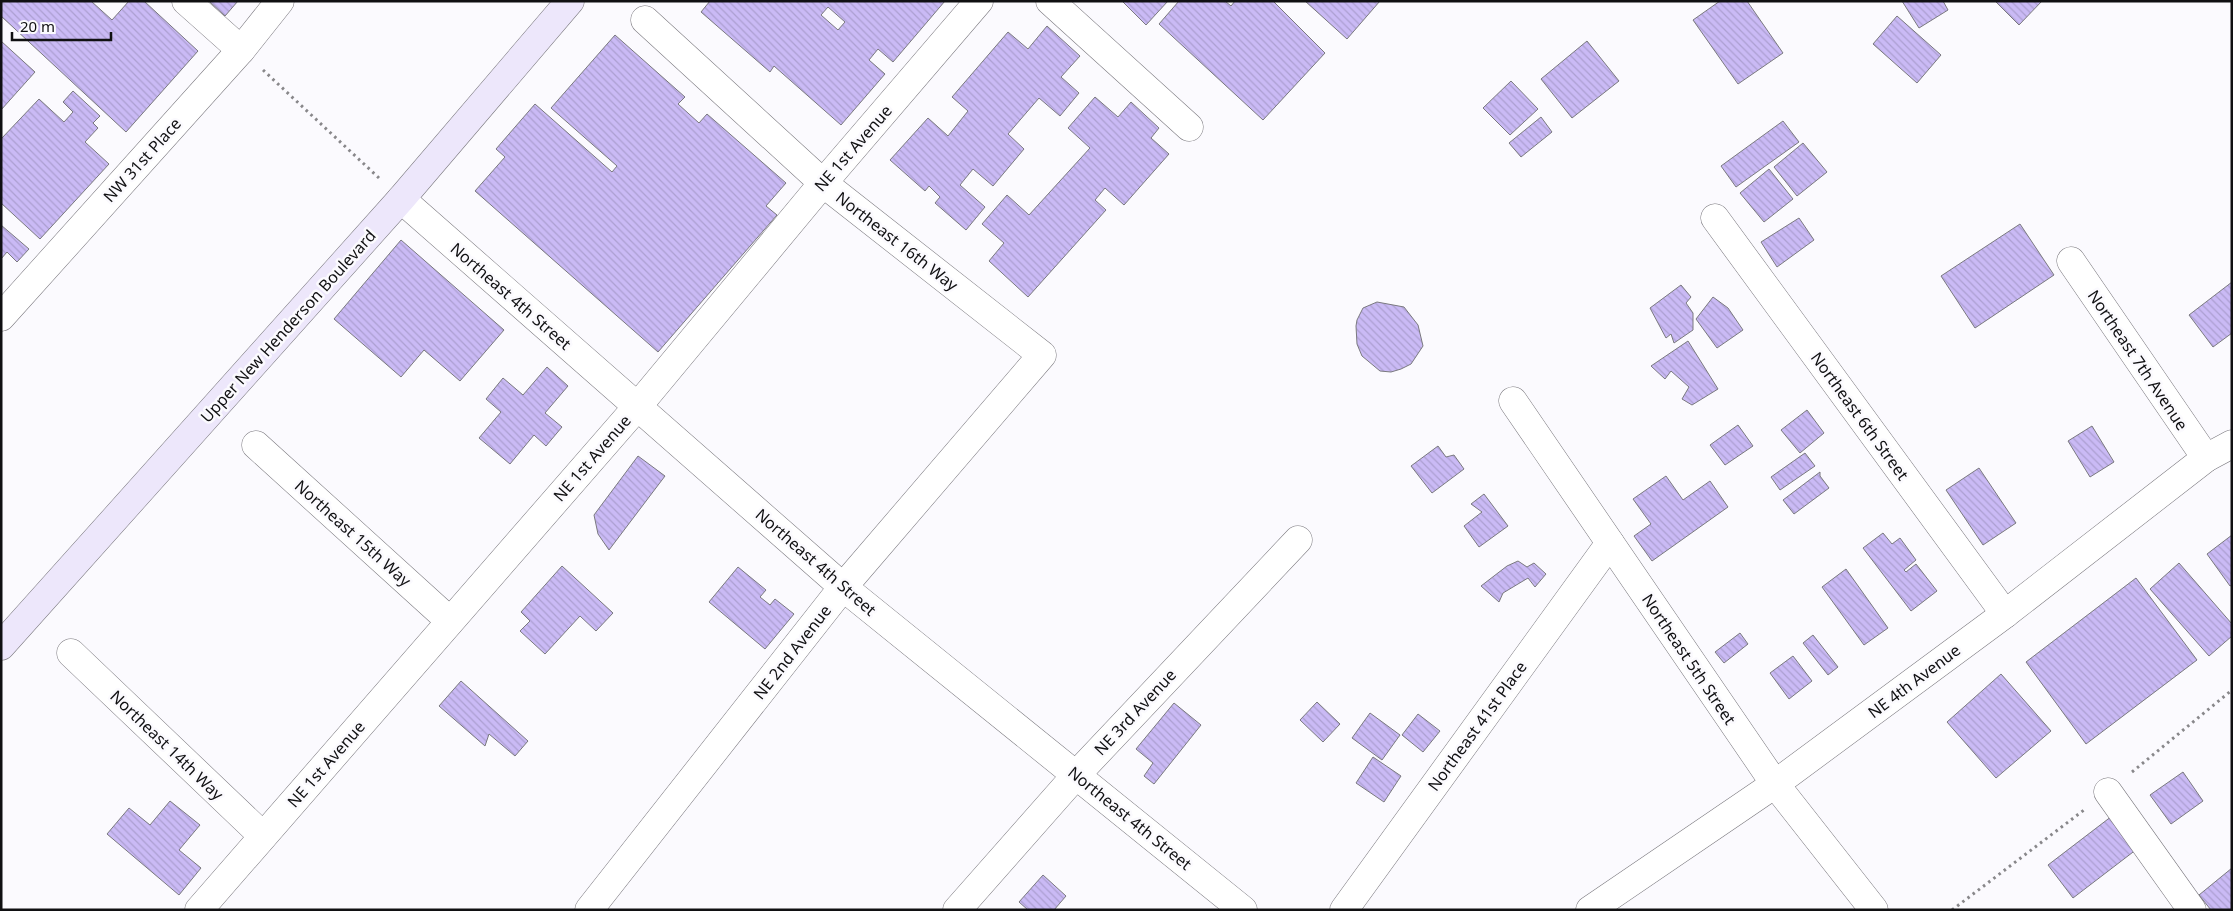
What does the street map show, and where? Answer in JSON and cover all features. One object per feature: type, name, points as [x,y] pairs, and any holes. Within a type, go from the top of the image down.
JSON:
[{"type":"street","points":[[186,1],[241,50]]},
{"type":"street","name":"NW 31st Place","points":[[1,317],[241,50],[280,1]]},
{"type":"street","name":"Upper New Henderson Boulevard","points":[[1,646],[401,199],[570,1]]},
{"type":"street","name":"NE 1st Avenue","points":[[199,910],[637,407],[823,183],[979,1]]},
{"type":"street","points":[[1050,1],[1189,127]]},
{"type":"street","name":"Northeast 16th Way","points":[[645,20],[823,183],[1042,355]]},
{"type":"street","name":"Northeast 4th Street","points":[[401,199],[843,587],[1243,910]]},
{"type":"street","name":"Northeast 6th Street","points":[[1715,218],[2005,614]]},
{"type":"street","name":"Northeast 7th Avenue","points":[[2071,261],[2206,458]]},
{"type":"street","name":"NE 2nd Avenue","points":[[590,909],[843,587],[1042,355]]},
{"type":"street","name":"Northeast 5th Street","points":[[1513,401],[1775,784],[1874,910]]},
{"type":"street","name":"NE 4th Avenue","points":[[1590,910],[1775,784],[2005,614],[2206,458],[2232,444]]},
{"type":"street","name":"Northeast 15th Way","points":[[256,445],[450,621]]},
{"type":"street","name":"NE 3rd Avenue","points":[[957,910],[1076,774],[1298,540]]},
{"type":"street","name":"Northeast 41st Place","points":[[1344,910],[1610,543]]},
{"type":"street","name":"Northeast 14th Way","points":[[71,653],[263,836]]},
{"type":"street","points":[[2108,792],[2192,910]]},
{"type":"path","points":[[241,50],[401,199]]},
{"type":"building","points":[[1,1],[91,1],[112,20],[129,1],[144,1],[198,51],[126,132],[1,16]]},
{"type":"building","points":[[209,1],[238,1],[225,16]]},
{"type":"building","points":[[710,1],[945,1],[893,62],[878,49],[869,60],[885,74],[841,125],[774,66],[770,72],[701,12]],"holes":[[[828,7],[845,22],[838,30],[821,15]]]},
{"type":"building","points":[[1122,1],[1168,1],[1146,25]]},
{"type":"building","points":[[1179,1],[1225,1],[1231,6],[1235,1],[1273,1],[1325,53],[1263,120],[1159,24]]},
{"type":"building","points":[[1305,1],[1380,1],[1347,39]]},
{"type":"building","points":[[1720,1],[1747,1],[1783,53],[1738,84],[1693,20]]},
{"type":"building","points":[[1902,1],[1943,1],[1948,10],[1919,28]]},
{"type":"building","points":[[1995,1],[2042,1],[2019,25]]},
{"type":"building","points":[[1897,16],[1941,55],[1917,83],[1873,44]]},
{"type":"building","points":[[1047,26],[1080,56],[1061,77],[1079,93],[1060,116],[1039,98],[1008,134],[1024,149],[993,186],[973,169],[960,185],[985,207],[966,230],[935,203],[940,197],[929,186],[925,191],[890,160],[928,118],[948,136],[968,111],[952,97],[1008,32],[1028,49]]},
{"type":"building","points":[[615,35],[685,97],[678,104],[699,123],[707,114],[786,183],[766,206],[777,215],[658,352],[475,191],[505,157],[496,149],[535,104],[612,172],[617,166],[551,108]]},
{"type":"building","points":[[1,41],[35,72],[1,110]]},
{"type":"building","points":[[1587,41],[1619,81],[1572,118],[1541,79]]},
{"type":"building","points":[[1511,81],[1538,109],[1510,135],[1483,108]]},
{"type":"building","points":[[73,91],[100,116],[93,123],[98,128],[85,142],[109,164],[40,239],[1,203],[1,139],[39,99],[64,122],[73,112],[63,102]]},
{"type":"building","points":[[1095,97],[1118,117],[1131,102],[1159,128],[1151,138],[1169,154],[1124,205],[1105,188],[1095,200],[1106,210],[1028,297],[989,261],[1004,243],[982,224],[1007,195],[1029,215],[1090,148],[1068,128]]},
{"type":"building","points":[[1541,117],[1552,132],[1521,157],[1509,143]]},
{"type":"building","points":[[1783,121],[1799,142],[1736,187],[1721,166]]},
{"type":"building","points":[[1803,143],[1827,172],[1797,196],[1774,167]]},
{"type":"building","points":[[1769,169],[1793,199],[1764,222],[1740,193]]},
{"type":"building","points":[[1799,218],[1814,240],[1777,267],[1761,242]]},
{"type":"building","points":[[2020,224],[2054,275],[1975,328],[1941,276]]},
{"type":"building","points":[[1,225],[29,249],[17,262],[7,252],[1,259]]},
{"type":"building","points":[[401,240],[504,330],[460,381],[424,350],[401,377],[334,319]]},
{"type":"building","points":[[2232,282],[2232,333],[2213,347],[2189,315]]},
{"type":"building","points":[[1681,285],[1691,297],[1686,303],[1693,313],[1693,330],[1674,343],[1671,334],[1666,338],[1650,308]]},
{"type":"building","points":[[1713,297],[1728,308],[1743,330],[1717,348],[1696,319]]},
{"type":"building","points":[[1377,302],[1404,307],[1418,325],[1423,346],[1411,364],[1391,372],[1380,371],[1362,356],[1357,344],[1357,320],[1363,308]]},
{"type":"building","points":[[1688,341],[1718,389],[1692,405],[1682,399],[1689,387],[1671,371],[1665,379],[1651,366]]},
{"type":"building","points":[[547,367],[568,386],[545,413],[562,427],[546,446],[534,435],[510,464],[479,438],[501,412],[486,399],[503,378],[523,395]]},
{"type":"building","points":[[1807,410],[1824,433],[1800,453],[1781,430]]},
{"type":"building","points":[[1738,425],[1753,446],[1725,465],[1710,445]]},
{"type":"building","points":[[2092,426],[2114,462],[2090,477],[2068,441]]},
{"type":"building","points":[[1438,446],[1446,457],[1454,455],[1464,469],[1432,493],[1411,466]]},
{"type":"building","points":[[1805,453],[1815,466],[1780,490],[1771,477]]},
{"type":"building","points":[[638,456],[665,476],[609,550],[598,534],[594,515]]},
{"type":"building","points":[[1979,468],[2016,523],[1983,545],[1946,490]]},
{"type":"building","points":[[1820,472],[1820,476],[1829,488],[1794,514],[1783,500]]},
{"type":"building","points":[[1666,476],[1683,500],[1710,481],[1728,507],[1652,561],[1634,536],[1651,524],[1633,499]]},
{"type":"building","points":[[1484,494],[1508,526],[1479,547],[1464,526],[1482,512],[1471,504]]},
{"type":"building","points":[[1883,533],[1892,544],[1900,538],[1916,560],[1904,570],[1906,572],[1916,564],[1937,591],[1911,611],[1863,548]]},
{"type":"building","points":[[2232,535],[2232,585],[2230,586],[2207,554]]},
{"type":"building","points":[[1518,561],[1527,567],[1534,563],[1546,574],[1535,587],[1528,578],[1503,593],[1499,602],[1481,586],[1507,566]]},
{"type":"building","points":[[2179,563],[2232,624],[2232,636],[2209,656],[2150,589]]},
{"type":"building","points":[[562,566],[613,613],[596,631],[580,616],[545,654],[520,631],[530,621],[521,612]]},
{"type":"building","points":[[738,567],[766,590],[760,597],[770,605],[775,599],[794,614],[765,649],[709,602]]},
{"type":"building","points":[[1846,569],[1888,628],[1864,645],[1822,587]]},
{"type":"building","points":[[2136,578],[2197,660],[2086,744],[2026,662]]},
{"type":"building","points":[[1740,633],[1748,644],[1724,663],[1715,652]]},
{"type":"building","points":[[1813,635],[1838,667],[1828,675],[1803,643]]},
{"type":"building","points":[[1793,656],[1812,681],[1789,699],[1770,673]]},
{"type":"building","points":[[2001,674],[2051,731],[1996,778],[1947,722]]},
{"type":"building","points":[[461,681],[528,741],[515,756],[489,734],[485,746],[439,706]]},
{"type":"building","points":[[1317,702],[1340,724],[1323,742],[1300,720]]},
{"type":"building","points":[[1174,703],[1201,725],[1154,784],[1144,776],[1153,763],[1136,749]]},
{"type":"building","points":[[1370,713],[1400,735],[1382,760],[1352,738]]},
{"type":"building","points":[[1418,714],[1440,731],[1423,752],[1402,735]]},
{"type":"building","points":[[1373,757],[1401,776],[1384,802],[1356,783]]},
{"type":"building","points":[[2183,772],[2203,801],[2171,824],[2150,795]]},
{"type":"building","points":[[170,801],[200,825],[179,850],[201,868],[179,895],[107,834],[129,808],[150,825]]},
{"type":"building","points":[[2112,816],[2137,849],[2073,898],[2048,865]]},
{"type":"building","points":[[2232,868],[2232,910],[2211,910],[2199,895]]},
{"type":"building","points":[[1043,875],[1066,896],[1054,910],[1028,910],[1019,902]]}]
